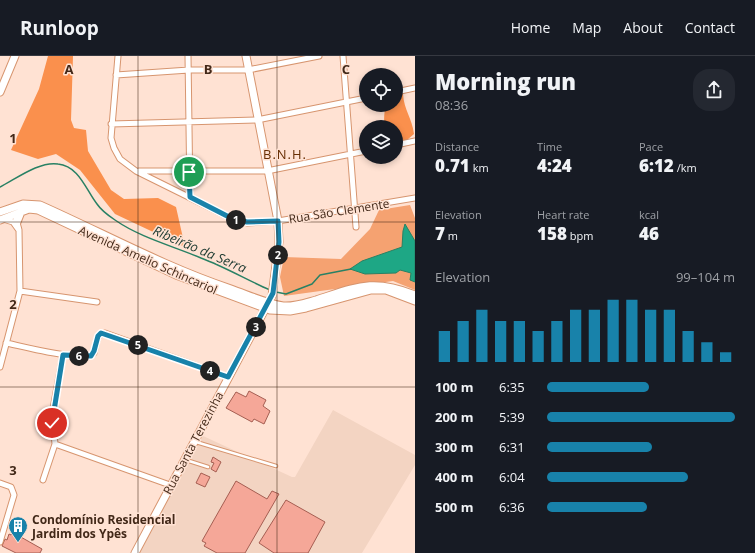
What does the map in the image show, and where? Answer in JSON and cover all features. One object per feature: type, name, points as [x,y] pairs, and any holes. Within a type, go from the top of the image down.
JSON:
[{"type":"main road","points":[[0,92],[15,56]]},
{"type":"main road","name":"Rua Santa Terezinha","points":[[135,553],[228,377],[271,300],[279,242],[278,221],[257,120],[246,56]]},
{"type":"main road","name":"Avenida Amelio Schincariol","points":[[1,216],[23,204],[40,205],[188,273],[287,306],[303,304],[363,286],[377,284],[392,287],[415,295]]},
{"type":"main road","name":"Avenida Amelio Schincariol","points":[[1,216],[12,216],[29,209],[38,210],[176,275],[271,300],[283,311],[306,308],[371,290],[386,290],[415,301]]},
{"type":"main road","points":[[18,226],[21,212]]},
{"type":"street","name":"Rua São Clemente","points":[[118,56],[111,138],[120,159],[136,171],[231,218],[247,222],[278,221],[415,198]]},
{"type":"street","points":[[188,56],[190,197]]},
{"type":"street","points":[[116,75],[189,70],[248,70],[319,56]]},
{"type":"street","points":[[343,56],[356,227]]},
{"type":"street","points":[[403,91],[415,88]]},
{"type":"street","points":[[111,124],[257,120],[359,99]]},
{"type":"street","points":[[403,144],[415,142]]},
{"type":"street","points":[[136,171],[267,171],[359,152]]},
{"type":"street","points":[[1,216],[18,226]]},
{"type":"street","points":[[0,367],[20,290],[18,226],[12,216]]},
{"type":"street","points":[[20,290],[97,302]]},
{"type":"street","points":[[6,343],[63,355],[91,356],[94,353],[99,334],[105,333],[228,377]]},
{"type":"street","points":[[43,480],[55,444],[52,414],[63,355]]},
{"type":"street","points":[[55,444],[170,485]]},
{"type":"street","points":[[0,483],[11,487],[14,495],[0,542]]},
{"type":"lane","points":[[194,441],[200,445],[252,458],[276,466]]},
{"type":"lane","points":[[184,460],[208,467]]},
{"type":"shaded area","points":[[48,56],[73,56],[71,120],[74,128],[86,130],[88,151],[111,190],[124,199],[158,198],[176,207],[185,247],[115,214],[80,170],[56,154],[38,159],[11,150],[39,89]]},
{"type":"shaded area","points":[[403,94],[414,134],[407,140],[403,141],[403,120],[384,120],[384,112],[403,112]]},
{"type":"shaded area","points":[[410,205],[415,218],[415,290],[393,281],[284,296],[280,277],[284,257],[341,259],[370,229],[379,210]]},
{"type":"shaded area","points":[[405,224],[415,241],[415,282],[410,280],[411,273],[400,270],[396,273],[365,274],[350,269],[362,261],[402,247]]},
{"type":"shaded area","points":[[333,410],[415,455],[415,465],[362,553],[139,553],[201,435],[292,477],[295,477]]},
{"type":"building","points":[[249,391],[266,400],[263,406],[270,411],[264,424],[254,419],[252,422],[226,408],[236,392],[246,397]]},
{"type":"building","points":[[213,457],[221,462],[216,472],[211,469],[214,463],[211,462]]},
{"type":"building","points":[[201,473],[210,477],[205,487],[196,483]]},
{"type":"building","points":[[236,481],[267,499],[272,491],[279,494],[245,553],[217,553],[204,546],[206,543],[202,541]]},
{"type":"building","points":[[286,500],[325,522],[308,553],[274,553],[259,543]]},
{"type":"building","name":"Condomínio Residencial Jardim dos Ypês","points":[[12,532],[42,549],[40,553],[16,553],[2,546],[5,539],[7,540],[9,534],[11,535]]},
{"type":"waterway","name":"Ribeirão da Serra","points":[[0,187],[28,171],[43,165],[58,164],[65,166],[77,174],[93,198],[110,217],[135,232],[219,265],[270,290]]},
{"type":"waterway","name":"Ribeirão da Serra","points":[[276,292],[286,294],[312,284],[320,275],[351,269]]},
{"type":"place","name":"Condomínio Residencial Jardim dos Ypês","points":[[18,543]]},
{"type":"district","name":"B.N.H.","points":[[285,154]]},
{"type":"route","points":[[52,423],[52,414],[63,355],[91,356],[94,353],[98,336],[101,333],[105,333],[228,377],[242,353],[273,293],[278,259],[278,221],[247,222],[231,218],[190,197],[189,172]]}]
